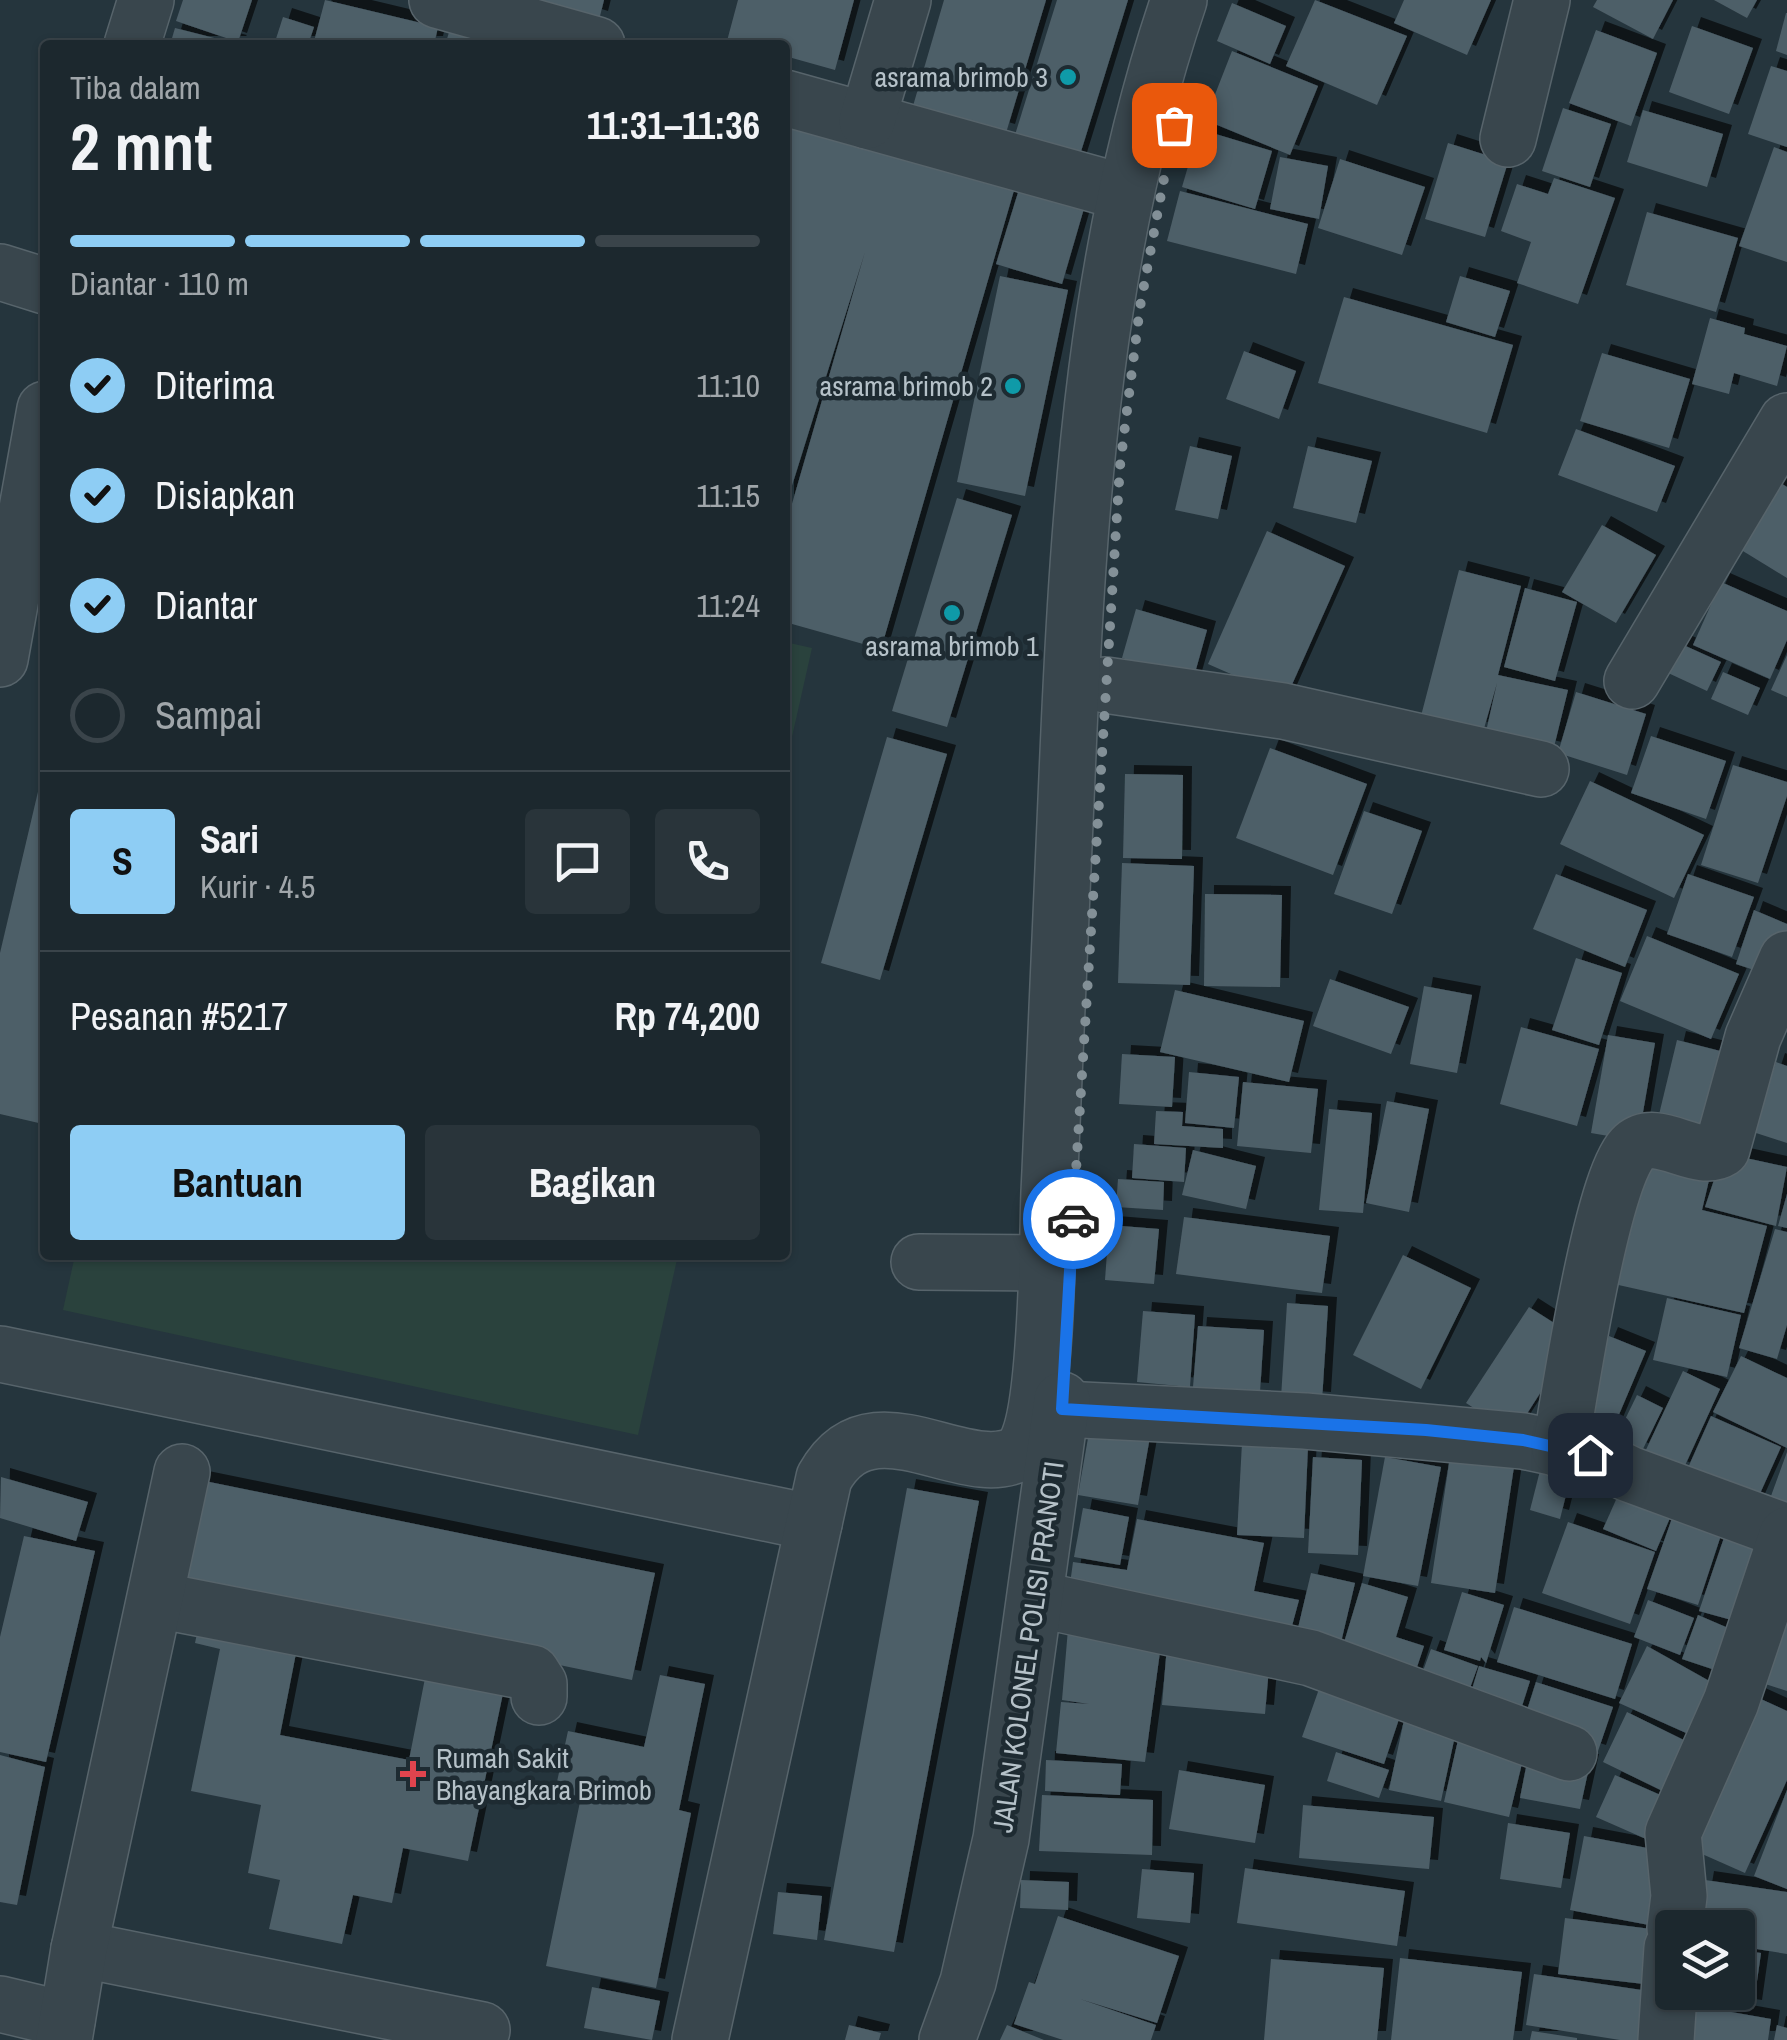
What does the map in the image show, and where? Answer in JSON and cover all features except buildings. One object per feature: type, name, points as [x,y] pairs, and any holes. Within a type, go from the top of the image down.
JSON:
[{"type":"street","points":[[134,40],[146,0]]},
{"type":"street","points":[[437,0],[579,40]]},
{"type":"street","points":[[867,120],[903,0]]},
{"type":"street","points":[[700,2040],[814,1523],[830,1466],[857,1447],[896,1441],[988,1458],[1020,1453],[1030,1440],[1036,1411],[1046,1263],[1079,522],[1101,332],[1126,194],[1147,93],[1179,0]]},
{"type":"street","name":"JALAN KOLONEL POLISI PRANOTI","points":[[947,2040],[968,1982],[1002,1839],[1062,1409],[1120,466],[1145,274],[1166,152],[1215,0]]},
{"type":"street","points":[[1508,139],[1542,0]]},
{"type":"street","points":[[790,99],[1126,194]]},
{"type":"street","points":[[0,272],[40,284]]},
{"type":"street","points":[[1632,681],[1787,421]]},
{"type":"street","points":[[0,659],[40,437]]},
{"type":"street","points":[[1105,685],[1284,712],[1541,769]]},
{"type":"street","points":[[1560,1450],[1590,1273],[1623,1166],[1633,1148],[1644,1142],[1711,1154],[1722,1149],[1753,1036],[1787,959]]},
{"type":"street","points":[[920,1262],[1046,1263]]},
{"type":"street","points":[[0,1354],[814,1523]]},
{"type":"street","points":[[1062,1409],[1426,1430],[1523,1440],[1590,1455],[1629,1474],[1787,1534],[1731,1702],[1673,1833],[1677,1910]]},
{"type":"street","points":[[0,2004],[65,2030],[182,1472]]},
{"type":"street","points":[[1036,1598],[1312,1658],[1569,1754]]},
{"type":"street","points":[[156,1600],[532,1673],[540,1684],[539,1697]]},
{"type":"street","points":[[79,1950],[482,2030]]},
{"type":"street","points":[[1666,2040],[1668,2010]]},
{"type":"green space","points":[[790,643],[812,648],[790,746]]},
{"type":"green space","points":[[74,1260],[677,1260],[638,1435],[63,1310]]},
{"type":"way so far","points":[[1073,1219],[1120,466],[1140,307],[1174,125]]},
{"type":"place","name":"asrama brimob 3","points":[[1068,77]]},
{"type":"place","name":"asrama brimob 2","points":[[1013,386]]},
{"type":"place","name":"asrama brimob 1","points":[[952,613]]},
{"type":"place","name":"Rumah Sakit Bhayangkara Brimob","points":[[413,1774]]},
{"type":"route","points":[[1073,1219],[1062,1409],[1426,1430],[1523,1440],[1590,1455]]}]
